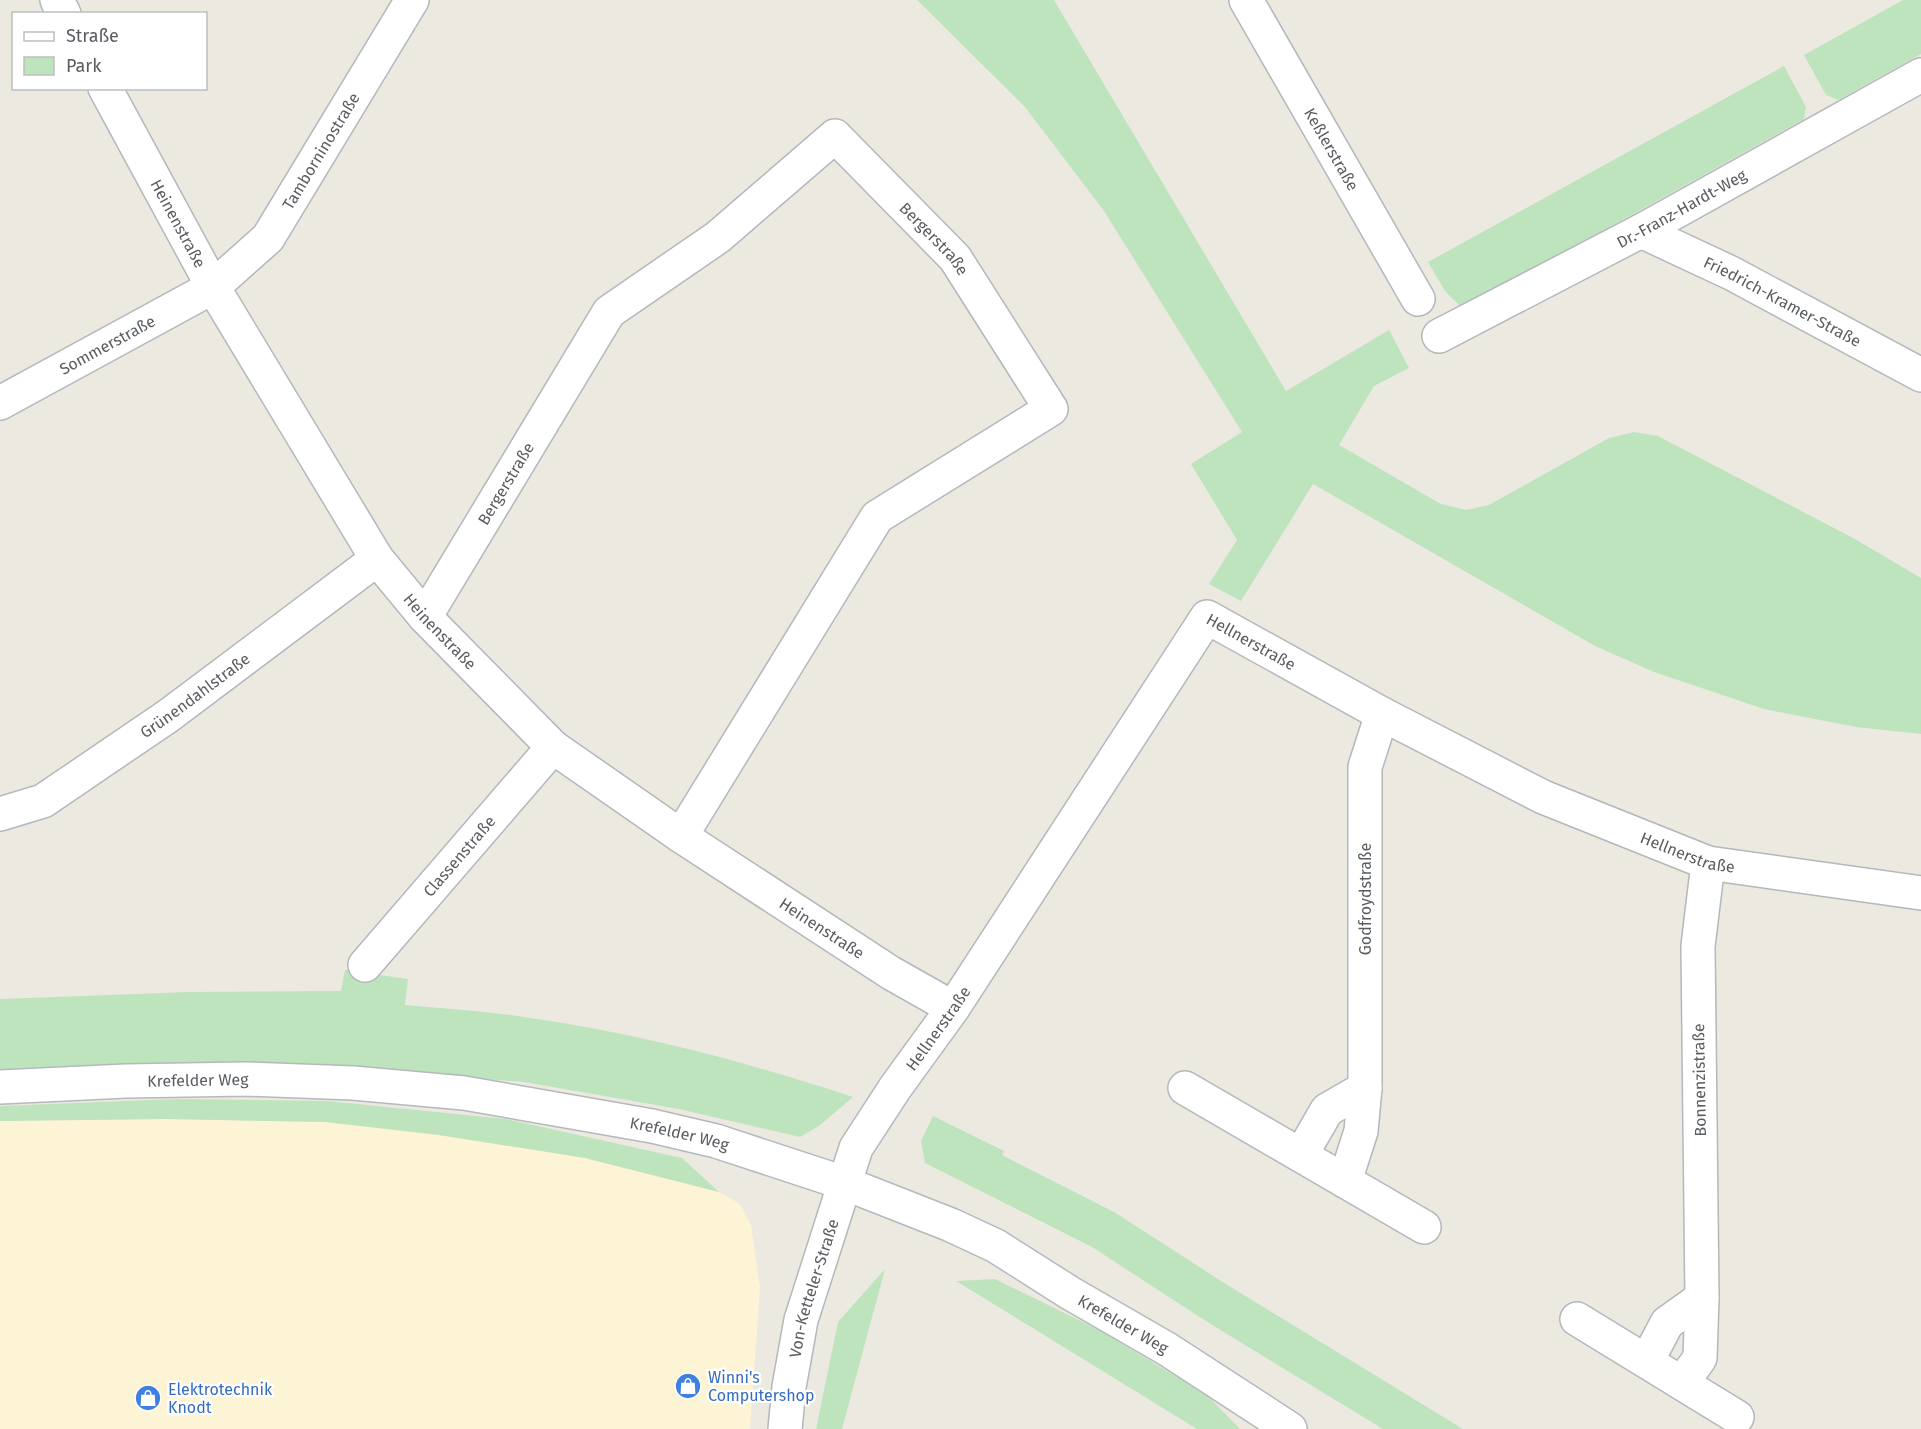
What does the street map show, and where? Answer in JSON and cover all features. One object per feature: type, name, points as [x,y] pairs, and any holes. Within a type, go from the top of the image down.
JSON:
[{"type":"street","name":"Tamborninostraße","points":[[213,287],[268,238],[412,0]]},
{"type":"street","name":"Keßlerstraße","points":[[1246,0],[1418,299]]},
{"type":"street","name":"Dr.-Franz-Hardt-Weg","points":[[1439,336],[1641,231],[1921,75]]},
{"type":"street","name":"Heinenstraße","points":[[106,90],[213,287],[377,559],[425,617],[554,747],[681,836],[891,974],[953,1008]]},
{"type":"street","name":"Bergerstraße","points":[[425,617],[609,312],[718,237],[835,136],[954,258],[1051,409],[877,517],[681,836]]},
{"type":"street","name":"Friedrich-Kramer-Straße","points":[[1641,231],[1731,273],[1921,375]]},
{"type":"street","name":"Sommerstraße","points":[[0,403],[213,287]]},
{"type":"street","name":"Grünendahlstraße","points":[[0,814],[43,801],[168,717],[377,559]]},
{"type":"street","name":"Hellnerstraße","points":[[844,1183],[856,1148],[953,1008],[1207,617],[1382,714],[1543,797],[1708,863],[1921,893]]},
{"type":"street","name":"Godfroydstraße","points":[[1345,1181],[1361,1131],[1365,1088],[1365,767],[1382,714]]},
{"type":"street","name":"Classenstraße","points":[[365,965],[554,747]]},
{"type":"street","name":"Bonnenzistraße","points":[[1682,1383],[1700,1358],[1702,1298],[1698,946],[1708,863]]},
{"type":"street","name":"Krefelder Weg","points":[[0,1087],[126,1081],[246,1079],[353,1083],[464,1093],[652,1126],[716,1141],[844,1183],[951,1225],[996,1246],[1070,1293],[1167,1349],[1290,1429]]},
{"type":"street","points":[[1185,1088],[1424,1227]]},
{"type":"street","points":[[1300,1155],[1327,1110],[1365,1088]]},
{"type":"street","name":"Von-Ketteler-Straße","points":[[785,1429],[789,1387],[801,1320],[844,1183]]},
{"type":"street","points":[[1647,1361],[1667,1323],[1702,1298]]},
{"type":"street","points":[[1577,1319],[1737,1417]]},
{"type":"shaded area","points":[[167,1119],[325,1122],[439,1135],[585,1158],[719,1192],[740,1204],[751,1225],[760,1287],[750,1429],[0,1429],[0,1121]]},
{"type":"green space","points":[[917,0],[1054,0],[1286,391],[1389,330],[1409,368],[1374,386],[1339,445],[1441,504],[1466,510],[1489,505],[1609,438],[1634,432],[1658,436],[1855,539],[1921,578],[1921,734],[1856,727],[1764,709],[1654,672],[1595,646],[1313,484],[1241,601],[1209,584],[1237,540],[1191,464],[1242,432],[1104,211],[1025,107]]},
{"type":"green space","points":[[1903,0],[1921,0],[1921,54],[1838,100],[1826,95],[1804,55]]},
{"type":"green space","points":[[1784,66],[1806,107],[1804,119],[1475,302],[1459,305],[1445,291],[1428,262]]},
{"type":"green space","points":[[345,970],[408,979],[405,1005],[521,1017],[617,1033],[736,1062],[853,1097],[819,1126],[800,1137],[679,1109],[524,1082],[331,1068],[215,1063],[0,1071],[0,999],[190,992],[341,991]]},
{"type":"green space","points":[[175,1099],[327,1101],[506,1119],[682,1158],[719,1192],[585,1158],[439,1135],[325,1122],[167,1119],[0,1121],[0,1106]]},
{"type":"green space","points":[[933,1116],[1004,1151],[1002,1155],[1114,1212],[1229,1286],[1463,1429],[1383,1429],[1209,1323],[1092,1247],[925,1163],[921,1141]]},
{"type":"green space","points":[[885,1269],[842,1429],[816,1429],[838,1322]]},
{"type":"green space","points":[[995,1279],[1099,1330],[1207,1395],[1240,1429],[1197,1429],[956,1281]]},
{"type":"place","name":"Winni's Computershop","points":[[688,1386]]},
{"type":"place","name":"Elektrotechnik Knodt","points":[[148,1398]]}]
